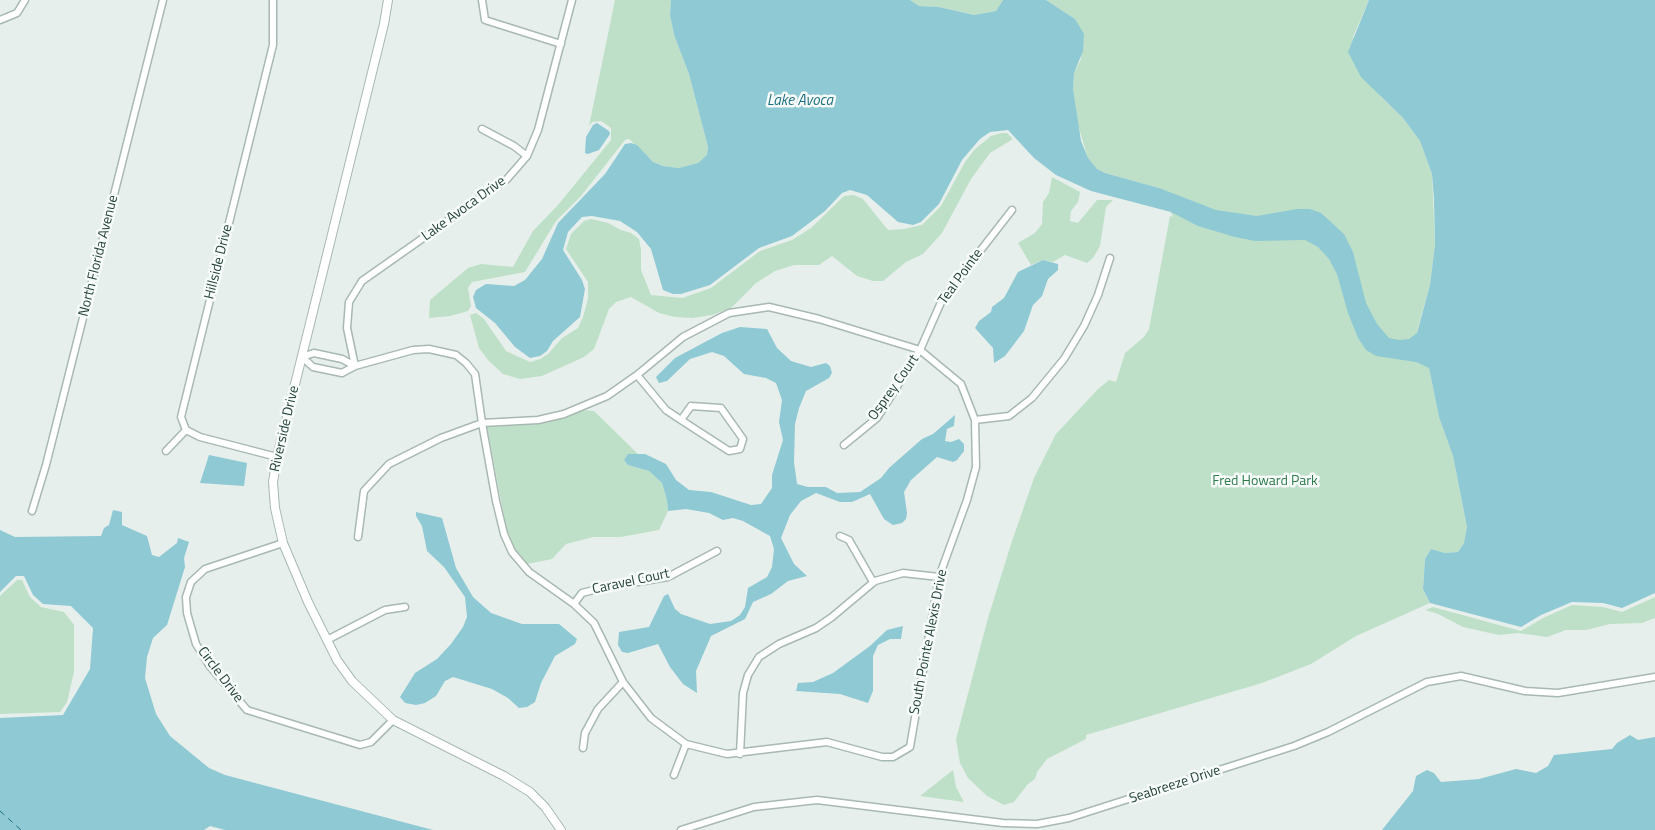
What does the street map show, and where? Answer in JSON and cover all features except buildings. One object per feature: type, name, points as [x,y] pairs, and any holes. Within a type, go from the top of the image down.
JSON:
[{"type":"street","points":[[0,20],[17,13],[25,0]]},
{"type":"street","name":"North Florida Avenue","points":[[32,512],[49,456],[163,0]]},
{"type":"street","name":"Hillside Drive","points":[[186,430],[181,416],[273,45],[272,0]]},
{"type":"street","name":"Riverside Drive","points":[[388,0],[384,24],[277,457],[272,482],[275,508],[283,543],[327,640],[352,681],[393,720],[504,776],[523,788],[545,807],[560,830]]},
{"type":"street","points":[[482,0],[482,12],[485,20],[561,44]]},
{"type":"street","name":"Lake Avoca Drive","points":[[355,366],[347,328],[349,302],[362,281],[507,179],[527,156],[538,130],[572,0]]},
{"type":"street","points":[[482,129],[514,146],[527,156]]},
{"type":"street","name":"Teal Pointe","points":[[920,350],[942,300],[1012,210]]},
{"type":"street","points":[[975,420],[1010,416],[1032,398],[1064,359],[1084,326],[1098,295],[1110,258]]},
{"type":"street","name":"South Pointe Alexis Drive","points":[[302,357],[313,368],[342,373],[355,366],[413,350],[430,349],[456,355],[466,363],[475,374],[482,423],[504,534],[512,552],[529,572],[574,604],[594,623],[623,682],[651,718],[686,744],[711,752],[740,754],[827,742],[882,757],[892,757],[910,747],[939,577],[967,500],[976,467],[975,420],[960,384],[920,350],[819,319],[769,307],[729,313],[683,337],[637,375],[607,396],[564,414],[538,420],[482,423]]},
{"type":"street","name":"Osprey Court","points":[[844,445],[877,418],[920,350]]},
{"type":"street","points":[[302,357],[314,353],[342,360],[355,366]]},
{"type":"street","points":[[637,375],[666,410],[681,420],[729,451],[735,451],[743,444],[743,440],[720,408],[691,406],[681,420]]},
{"type":"street","points":[[358,537],[364,491],[389,464],[441,438],[482,423]]},
{"type":"street","points":[[166,451],[186,430],[200,437],[277,457]]},
{"type":"street","points":[[840,536],[849,540],[873,582]]},
{"type":"street","name":"Circle Drive","points":[[283,543],[205,569],[191,582],[186,597],[187,613],[196,644],[209,665],[247,710],[360,744],[371,742],[393,720]]},
{"type":"street","name":"Caravel Court","points":[[574,604],[582,593],[668,577],[717,551]]},
{"type":"street","points":[[740,754],[741,703],[745,683],[753,664],[774,646],[816,628],[873,582],[903,573],[939,577]]},
{"type":"street","points":[[327,640],[385,610],[405,607]]},
{"type":"street","name":"Seabreeze Drive","points":[[681,830],[754,807],[784,802],[817,800],[1003,823],[1037,824],[1069,818],[1294,746],[1328,732],[1427,682],[1461,676],[1525,691],[1558,693],[1655,677]]},
{"type":"street","points":[[582,748],[586,733],[598,709],[623,682]]},
{"type":"street","points":[[674,775],[686,744]]},
{"type":"street","points":[[709,822],[712,830]]},
{"type":"green space","points":[[615,0],[671,0],[670,15],[674,35],[689,74],[708,147],[707,155],[698,163],[679,168],[663,166],[653,162],[629,139],[625,140],[581,196],[556,221],[525,272],[472,282],[468,288],[471,306],[468,311],[450,316],[429,318],[430,300],[468,268],[481,264],[513,267],[533,231],[558,205],[611,140],[611,128],[601,121],[592,122],[589,126]]},
{"type":"green space","points":[[910,0],[1003,0],[996,11],[974,15],[939,7],[919,6]]},
{"type":"green space","name":"Fred Howard Park","points":[[1046,0],[1369,0],[1353,37],[1380,96],[1403,118],[1420,141],[1432,174],[1435,245],[1430,285],[1417,331],[1429,368],[1439,417],[1453,456],[1467,527],[1464,543],[1458,552],[1445,553],[1431,549],[1425,559],[1423,589],[1430,603],[1356,636],[1311,664],[1262,683],[1086,735],[1086,739],[1047,759],[1037,772],[1035,779],[1028,784],[1014,802],[1004,805],[987,796],[968,778],[960,763],[956,739],[988,618],[1034,478],[1056,434],[1098,389],[1109,380],[1116,382],[1125,353],[1144,337],[1149,329],[1170,216],[1173,217],[1159,188],[1105,173],[1097,169],[1088,159],[1077,121],[1073,89],[1074,73],[1081,59],[1075,19]]},
{"type":"green space","points":[[1007,133],[1013,139],[990,153],[971,179],[942,233],[923,254],[906,262],[883,281],[873,281],[857,276],[832,256],[819,265],[794,265],[775,271],[756,283],[731,308],[712,315],[692,318],[675,317],[659,313],[631,297],[616,302],[609,309],[594,349],[584,357],[542,376],[520,379],[503,374],[488,360],[479,348],[470,315],[476,313],[484,319],[506,351],[530,362],[548,354],[562,338],[578,328],[588,299],[588,282],[566,249],[571,234],[584,221],[591,219],[608,223],[631,233],[639,239],[641,270],[651,295],[682,298],[711,288],[760,251],[792,240],[811,228],[844,196],[854,195],[863,199],[888,230],[922,225],[941,206],[965,162],[975,149],[991,136]]},
{"type":"green space","points":[[1052,177],[1080,192],[1078,202],[1071,211],[1070,221],[1078,223],[1097,200],[1113,200],[1106,207],[1100,246],[1093,258],[1087,263],[1065,255],[1053,262],[1043,260],[1031,265],[1018,243],[1035,233],[1042,224],[1043,202],[1049,193]]},
{"type":"green space","points":[[583,410],[594,411],[638,454],[628,454],[628,465],[649,471],[662,483],[668,511],[659,530],[621,537],[593,537],[566,544],[552,559],[527,564],[515,549],[507,532],[487,427],[539,424]]},
{"type":"green space","points":[[17,580],[22,580],[30,597],[41,607],[64,612],[74,625],[74,672],[67,702],[60,712],[0,714],[0,596]]},
{"type":"green space","points":[[1655,597],[1655,618],[1642,623],[1610,624],[1586,630],[1566,630],[1547,637],[1518,633],[1499,635],[1463,627],[1438,614],[1425,610],[1433,607],[1521,631],[1543,618],[1572,605],[1603,607],[1622,612]]},
{"type":"green space","points":[[953,770],[956,787],[964,802],[920,796]]},
{"type":"water","name":"Lake Avoca","points":[[671,0],[910,0],[919,6],[939,7],[974,15],[996,11],[1003,0],[1046,0],[1075,19],[1084,34],[1083,51],[1074,73],[1073,89],[1081,141],[1088,158],[1097,169],[1159,188],[1216,210],[1257,216],[1297,209],[1310,209],[1321,213],[1344,234],[1353,252],[1366,303],[1377,324],[1389,338],[1399,340],[1409,339],[1417,333],[1430,285],[1435,245],[1432,174],[1420,141],[1403,118],[1361,77],[1348,52],[1369,0],[1655,0],[1655,593],[1622,608],[1603,603],[1572,602],[1541,615],[1521,627],[1430,603],[1423,589],[1425,559],[1431,549],[1445,553],[1458,552],[1464,543],[1467,527],[1453,456],[1439,417],[1429,368],[1416,362],[1376,356],[1366,350],[1358,338],[1348,313],[1337,274],[1329,259],[1318,247],[1305,240],[1255,241],[1235,237],[1198,226],[1171,212],[1091,191],[1056,175],[1034,158],[1008,130],[990,132],[980,139],[962,160],[939,204],[921,222],[913,225],[898,222],[867,195],[850,190],[842,193],[825,211],[792,236],[759,248],[710,285],[681,294],[673,294],[663,290],[651,249],[637,232],[620,221],[592,216],[582,217],[568,232],[563,250],[582,280],[585,289],[580,317],[553,341],[547,351],[540,356],[530,358],[515,347],[495,323],[476,308],[473,297],[476,290],[486,284],[514,286],[525,280],[542,259],[558,223],[605,174],[625,144],[637,145],[653,162],[663,166],[679,168],[698,163],[707,155],[708,147],[689,74],[674,35],[670,15]]},
{"type":"water","points":[[597,123],[609,131],[610,134],[599,150],[588,154],[585,153],[586,137],[593,125]]},
{"type":"water","points":[[1043,260],[1058,264],[1058,270],[1048,279],[1042,296],[1033,305],[1024,331],[1005,356],[994,363],[993,348],[975,328],[979,321],[991,312],[992,307],[1004,298],[1018,272]]},
{"type":"water","points":[[740,327],[767,329],[777,348],[791,361],[811,367],[826,363],[830,366],[832,373],[829,378],[806,391],[799,408],[795,424],[794,462],[797,484],[808,487],[826,487],[837,493],[860,492],[881,478],[889,468],[922,439],[933,434],[955,415],[954,426],[947,429],[945,441],[951,442],[959,439],[964,444],[964,451],[953,462],[937,457],[911,480],[904,492],[907,513],[906,519],[902,523],[893,525],[884,519],[870,494],[852,502],[840,502],[816,493],[801,501],[790,515],[781,538],[794,564],[807,576],[788,581],[771,594],[753,602],[745,619],[711,636],[696,671],[697,693],[683,684],[670,667],[658,644],[628,653],[622,652],[618,645],[619,632],[649,627],[664,596],[668,594],[675,609],[681,614],[710,624],[731,621],[740,615],[745,607],[748,588],[767,577],[772,567],[774,549],[770,536],[743,521],[733,518],[723,520],[709,513],[686,509],[668,511],[662,483],[649,471],[628,465],[624,460],[628,454],[645,454],[666,464],[676,480],[689,490],[711,492],[751,505],[761,504],[772,488],[772,475],[783,440],[779,422],[782,400],[776,383],[766,378],[744,374],[724,356],[712,352],[690,359],[667,381],[659,383],[656,377],[675,358],[722,333]]},
{"type":"water","points":[[209,455],[247,463],[244,486],[200,483]]},
{"type":"water","points":[[113,510],[122,512],[122,525],[147,536],[152,555],[159,557],[177,543],[178,538],[189,542],[184,558],[185,567],[167,625],[153,638],[147,657],[145,678],[156,714],[170,736],[209,768],[225,775],[433,830],[225,830],[210,826],[204,830],[0,830],[0,718],[63,715],[90,669],[93,628],[71,606],[43,604],[33,595],[24,576],[16,576],[0,592],[0,530],[15,537],[101,536],[104,528],[109,525]]},
{"type":"water","points":[[416,512],[442,518],[456,568],[473,597],[491,613],[522,624],[559,624],[577,639],[575,644],[555,656],[541,683],[535,702],[527,707],[519,708],[508,698],[492,689],[453,677],[445,681],[436,696],[425,703],[416,705],[405,703],[400,697],[415,673],[437,659],[451,644],[463,627],[467,617],[465,597],[444,567],[427,551],[422,526],[416,516]]},
{"type":"water","points":[[903,626],[901,639],[890,639],[878,645],[873,656],[873,691],[868,703],[840,694],[796,691],[798,683],[813,682],[833,673],[870,646],[887,630]]},
{"type":"water","points":[[1630,735],[1638,740],[1655,737],[1655,830],[1382,830],[1413,791],[1416,776],[1427,770],[1434,773],[1441,782],[1479,779],[1516,769],[1536,773],[1548,766],[1554,755],[1612,749],[1617,743]]},
{"type":"ferry route","points":[[0,811],[21,830]]}]
